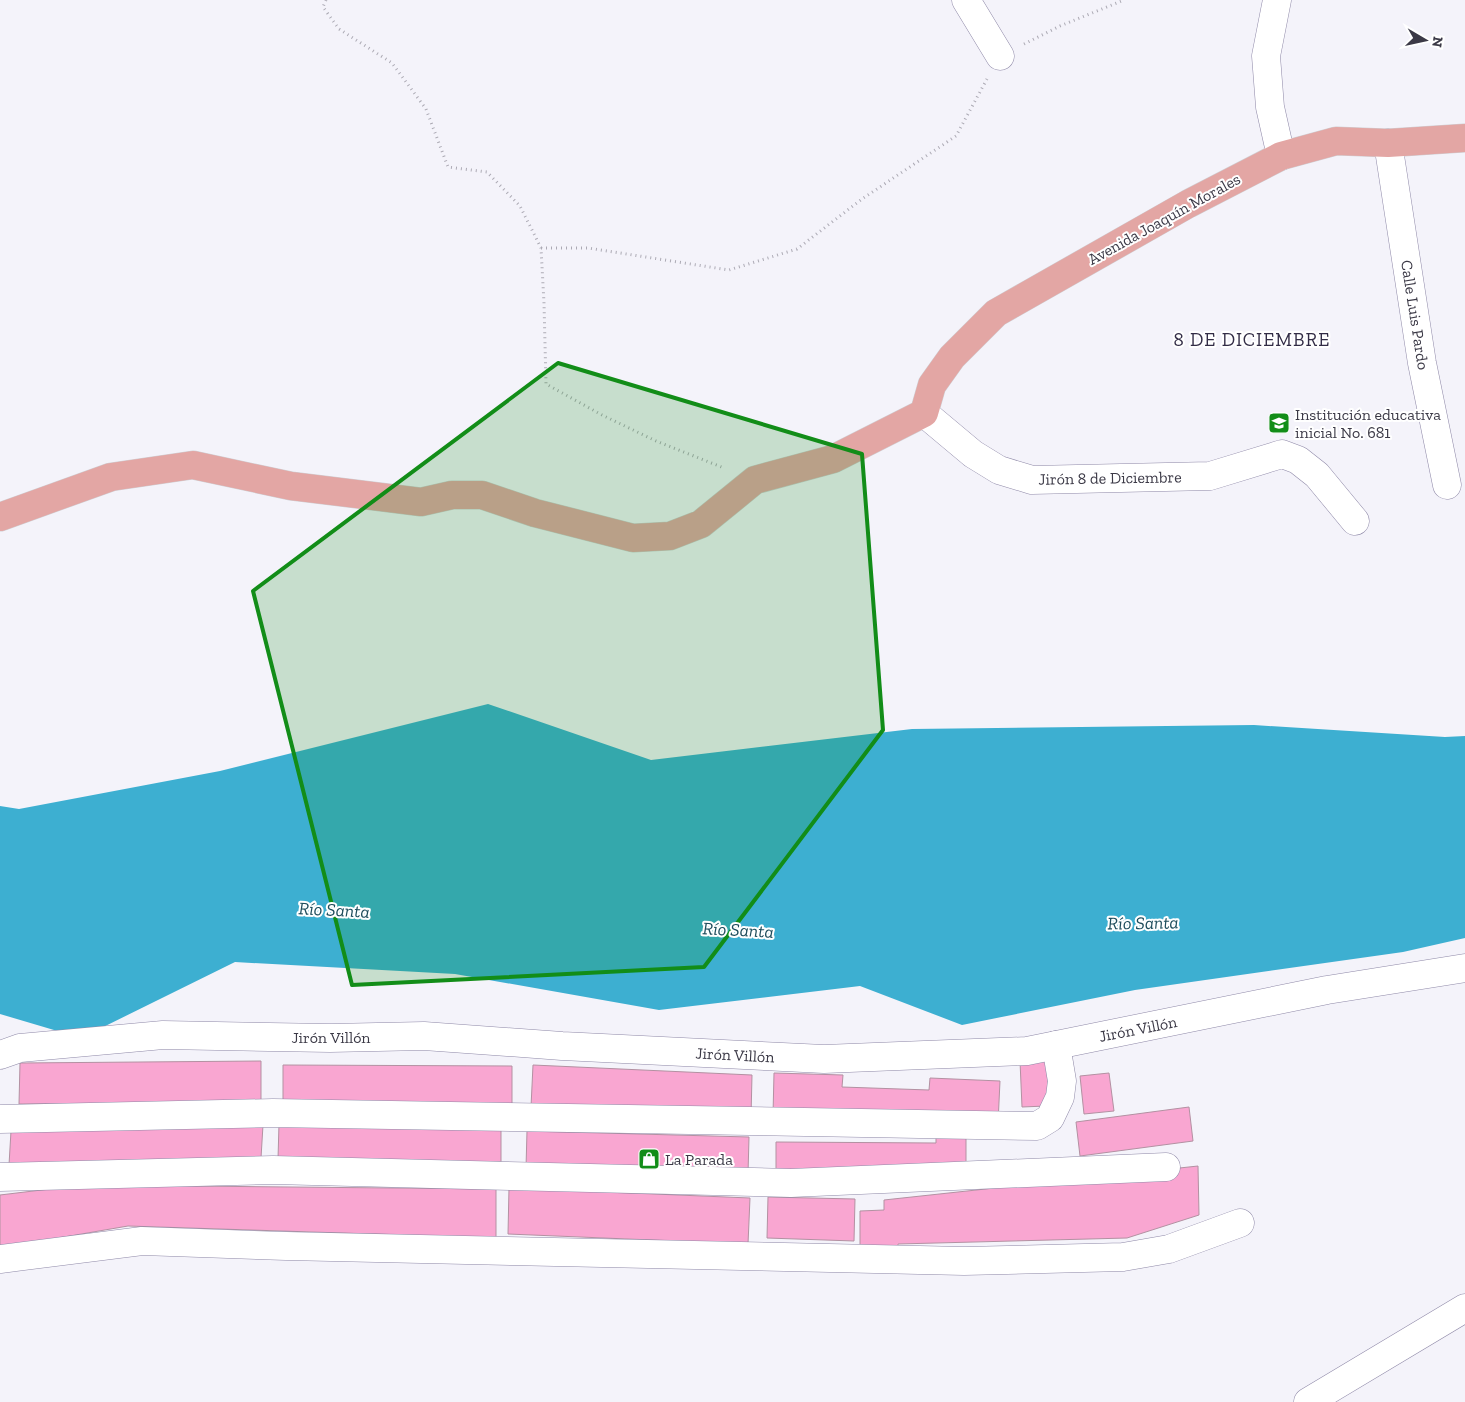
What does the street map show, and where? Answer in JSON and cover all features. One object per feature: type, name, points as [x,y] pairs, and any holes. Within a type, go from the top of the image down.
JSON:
[{"type":"main road","name":"Avenida Joaquín Morales","points":[[924,413],[932,385],[952,357],[996,313],[1188,204],[1281,156],[1336,141],[1388,143],[1465,138]]},
{"type":"main road","points":[[0,517],[111,477],[193,465],[291,486],[421,502],[452,496],[482,495],[535,512],[632,538],[670,536],[701,524],[755,480],[833,459],[924,413]]},
{"type":"street","points":[[966,0],[1000,56]]},
{"type":"street","points":[[1277,0],[1266,56],[1270,107],[1281,156]]},
{"type":"street","name":"Calle Luis Pardo","points":[[1388,143],[1422,363],[1447,485]]},
{"type":"street","name":"Jirón 8 de Diciembre","points":[[924,413],[973,454],[999,470],[1032,480],[1210,476],[1282,454],[1298,460],[1316,476],[1355,521]]},
{"type":"street","name":"Jirón Villón","points":[[0,1055],[20,1048],[163,1035],[330,1038],[424,1036],[562,1046],[824,1059],[1027,1051],[1327,990],[1465,968]]},
{"type":"street","points":[[0,1119],[273,1113],[1037,1126],[1050,1118],[1060,1097],[1062,1081],[1056,1046]]},
{"type":"street","points":[[0,1177],[273,1170],[791,1183],[1166,1167]]},
{"type":"street","points":[[0,1259],[142,1241],[326,1247],[964,1261],[1113,1257],[1169,1249],[1240,1223]]},
{"type":"street","points":[[1308,1402],[1465,1308]]},
{"type":"path","points":[[326,0],[323,7],[340,29],[392,63],[426,109],[448,167],[487,172],[520,206],[541,248],[546,384],[602,415],[656,441],[755,480]]},
{"type":"path","points":[[541,248],[588,248],[729,270],[797,249],[862,199],[956,136],[1000,56],[1060,26],[1124,0]]},
{"type":"highlighted area","points":[[558,363],[862,454],[883,730],[704,967],[352,985],[253,591]]},
{"type":"water","name":"Río Santa","points":[[488,704],[651,760],[912,729],[1254,725],[1445,737],[1465,736],[1465,938],[1403,952],[1135,990],[962,1025],[860,986],[659,1010],[455,974],[235,962],[81,1038],[0,1014],[0,806],[19,809],[220,771]]},
{"type":"building","points":[[1050,1060],[1046,1106],[1022,1107],[1020,1061]]},
{"type":"building","points":[[261,1061],[261,1103],[19,1104],[20,1063]]},
{"type":"building","points":[[283,1065],[512,1066],[512,1105],[283,1104]]},
{"type":"building","points":[[533,1065],[752,1075],[751,1117],[531,1107]]},
{"type":"building","points":[[774,1073],[843,1075],[842,1087],[929,1090],[930,1078],[1000,1081],[998,1123],[773,1115]]},
{"type":"building","points":[[1109,1073],[1114,1111],[1084,1114],[1080,1076]]},
{"type":"building","points":[[1189,1107],[1193,1141],[1080,1156],[1076,1122]]},
{"type":"building","points":[[279,1124],[501,1128],[501,1162],[278,1159]]},
{"type":"building","points":[[263,1125],[261,1158],[9,1165],[11,1131]]},
{"type":"building","points":[[527,1131],[749,1137],[748,1174],[526,1168]]},
{"type":"building","points":[[936,1134],[966,1134],[966,1174],[776,1174],[776,1142],[936,1143]]},
{"type":"building","points":[[1198,1166],[1199,1215],[1127,1238],[898,1244],[898,1250],[860,1247],[860,1211],[884,1210],[884,1200]]},
{"type":"building","points":[[83,1185],[496,1189],[496,1238],[128,1226],[0,1248],[0,1195]]},
{"type":"building","points":[[509,1188],[750,1198],[748,1244],[508,1234]]},
{"type":"building","points":[[768,1197],[855,1199],[854,1241],[767,1238]]},
{"type":"place","name":"Institución educativa inicial No. 681","points":[[1279,423]]},
{"type":"place","name":"La Parada","points":[[649,1159]]},
{"type":"district","name":"8 DE DICIEMBRE","points":[[1252,339]]}]
